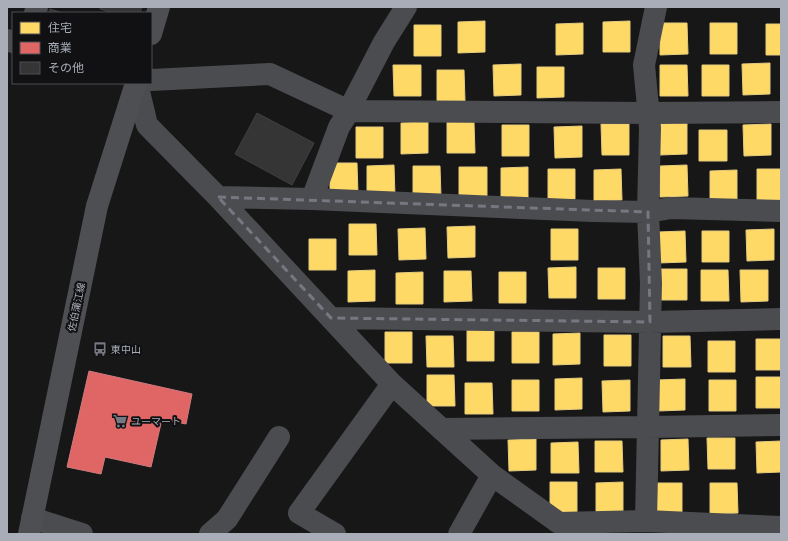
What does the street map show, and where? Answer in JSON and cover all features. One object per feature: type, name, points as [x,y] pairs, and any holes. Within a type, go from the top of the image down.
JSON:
[{"type":"main road","points":[[152,31],[159,7]]},
{"type":"main road","name":"佐伯蒲江線","points":[[30,526],[97,206],[137,84]]},
{"type":"street","points":[[312,199],[338,127],[349,112],[384,42],[406,7]]},
{"type":"street","points":[[646,521],[651,284],[648,212],[650,128],[644,65],[656,7]]},
{"type":"street","points":[[152,80],[270,74],[349,112],[781,112]]},
{"type":"street","points":[[137,84],[147,124],[218,197],[392,384],[492,475],[559,524],[646,521],[781,527]]},
{"type":"street","points":[[218,197],[312,199],[586,211],[648,212],[670,208],[781,211]]},
{"type":"street","points":[[331,318],[650,322],[781,319]]},
{"type":"street","points":[[335,534],[299,513],[392,384]]},
{"type":"street","points":[[441,429],[781,425]]},
{"type":"street","points":[[210,534],[227,519],[279,437]]},
{"type":"street","points":[[460,534],[492,475]]},
{"type":"street","points":[[30,526],[82,534]]},
{"type":"highlighted area","points":[[218,197],[648,212],[650,322],[331,318]]},
{"type":"building: 住宅","points":[[485,21],[485,52],[458,53],[458,22]]},
{"type":"building: 住宅","points":[[630,21],[630,52],[603,52],[603,22]]},
{"type":"building: 住宅","points":[[583,23],[583,54],[556,55],[556,24]]},
{"type":"building: 住宅","points":[[660,23],[687,23],[688,54],[660,55]]},
{"type":"building: 住宅","points":[[710,23],[737,23],[737,54],[710,54]]},
{"type":"building: 住宅","points":[[766,24],[781,24],[781,55],[766,55]]},
{"type":"building: 住宅","points":[[414,25],[441,25],[441,56],[414,56]]},
{"type":"building: 住宅","points":[[770,63],[770,94],[743,95],[742,64]]},
{"type":"building: 住宅","points":[[521,64],[521,95],[494,96],[493,65]]},
{"type":"building: 住宅","points":[[393,65],[421,65],[421,96],[394,96]]},
{"type":"building: 住宅","points":[[660,65],[687,65],[688,96],[660,96]]},
{"type":"building: 住宅","points":[[702,65],[729,65],[729,96],[702,96]]},
{"type":"building: 住宅","points":[[537,67],[564,67],[564,97],[537,98]]},
{"type":"building: 住宅","points":[[437,70],[464,70],[465,101],[437,101]]},
{"type":"building: 住宅","points":[[428,122],[428,153],[401,154],[401,123]]},
{"type":"building: 住宅","points":[[447,122],[474,122],[475,153],[447,153]]},
{"type":"building: 住宅","points":[[687,123],[687,154],[660,155],[660,124]]},
{"type":"building: 住宅","points":[[601,124],[629,124],[629,155],[602,155]]},
{"type":"building: 住宅","points":[[771,124],[771,155],[744,156],[743,125]]},
{"type":"building: 住宅","points":[[502,125],[529,125],[529,156],[502,156]]},
{"type":"building: 住宅","points":[[582,126],[582,157],[555,158],[554,127]]},
{"type":"building: 住宅","points":[[356,127],[383,127],[383,158],[356,158]]},
{"type":"building: 住宅","points":[[699,130],[727,130],[727,161],[699,161]]},
{"type":"building: 住宅","points":[[330,163],[357,163],[358,194],[330,194]]},
{"type":"building: 住宅","points":[[394,165],[395,196],[367,197],[367,166]]},
{"type":"building: 住宅","points":[[687,165],[688,196],[660,197],[660,166]]},
{"type":"building: 住宅","points":[[413,166],[440,166],[441,197],[413,197]]},
{"type":"building: 住宅","points":[[459,167],[487,167],[487,198],[459,198]]},
{"type":"building: 住宅","points":[[528,167],[528,198],[501,199],[501,168]]},
{"type":"building: 住宅","points":[[548,169],[575,169],[575,199],[548,200]]},
{"type":"building: 住宅","points":[[621,169],[622,200],[594,201],[594,170]]},
{"type":"building: 住宅","points":[[757,169],[781,169],[781,200],[757,200]]},
{"type":"building: 住宅","points":[[737,170],[737,201],[710,202],[710,171]]},
{"type":"building: 住宅","points":[[349,224],[376,224],[377,255],[349,255]]},
{"type":"building: 住宅","points":[[475,226],[475,257],[448,258],[447,227]]},
{"type":"building: 住宅","points":[[425,228],[426,259],[399,260],[398,229]]},
{"type":"building: 住宅","points":[[551,229],[578,229],[578,260],[551,260]]},
{"type":"building: 住宅","points":[[774,229],[774,260],[747,261],[746,230]]},
{"type":"building: 住宅","points":[[685,231],[686,262],[659,263],[658,232]]},
{"type":"building: 住宅","points":[[702,231],[729,231],[729,262],[702,262]]},
{"type":"building: 住宅","points":[[309,239],[336,239],[336,270],[309,270]]},
{"type":"building: 住宅","points":[[576,267],[576,298],[549,298],[548,268]]},
{"type":"building: 住宅","points":[[598,268],[625,268],[625,299],[598,299]]},
{"type":"building: 住宅","points":[[660,269],[687,269],[687,300],[660,300]]},
{"type":"building: 住宅","points":[[375,270],[375,301],[348,302],[348,271]]},
{"type":"building: 住宅","points":[[701,270],[728,270],[729,301],[701,301]]},
{"type":"building: 住宅","points":[[740,270],[768,270],[768,301],[741,302]]},
{"type":"building: 住宅","points":[[444,271],[471,271],[472,301],[444,302]]},
{"type":"building: 住宅","points":[[423,272],[423,304],[396,304],[396,273]]},
{"type":"building: 住宅","points":[[499,272],[526,272],[526,303],[499,303]]},
{"type":"building: 住宅","points":[[467,330],[494,330],[494,361],[467,361]]},
{"type":"building: 住宅","points":[[385,332],[412,332],[412,363],[385,363]]},
{"type":"building: 住宅","points":[[512,332],[539,332],[539,363],[512,363]]},
{"type":"building: 住宅","points":[[580,333],[580,364],[553,365],[553,334]]},
{"type":"building: 住宅","points":[[604,335],[631,335],[631,366],[604,366]]},
{"type":"building: 住宅","points":[[426,336],[453,336],[454,367],[427,367]]},
{"type":"building: 住宅","points":[[663,336],[690,336],[691,367],[663,367]]},
{"type":"building: 住宅","points":[[756,339],[781,339],[781,370],[756,370]]},
{"type":"building: 住宅","points":[[708,341],[735,341],[735,372],[708,372]]},
{"type":"building: 住宅","points":[[427,375],[454,375],[455,406],[427,406]]},
{"type":"building: 住宅","points":[[756,377],[781,377],[781,408],[756,408]]},
{"type":"building: 住宅","points":[[582,378],[582,409],[555,410],[555,379]]},
{"type":"building: 住宅","points":[[685,379],[685,410],[658,411],[657,380]]},
{"type":"building: 住宅","points":[[512,380],[539,380],[539,411],[512,411]]},
{"type":"building: 住宅","points":[[630,380],[630,411],[603,412],[602,381]]},
{"type":"building: 住宅","points":[[709,380],[736,380],[736,411],[709,411]]},
{"type":"building: 住宅","points":[[465,383],[492,383],[493,414],[465,414]]},
{"type":"building: 住宅","points":[[707,438],[735,438],[735,469],[708,469]]},
{"type":"building: 住宅","points":[[536,439],[536,470],[509,471],[508,440]]},
{"type":"building: 住宅","points":[[688,439],[689,470],[661,471],[661,440]]},
{"type":"building: 住宅","points":[[595,441],[622,441],[623,472],[595,472]]},
{"type":"building: 住宅","points":[[781,441],[781,472],[757,473],[756,442]]},
{"type":"building: 住宅","points":[[578,442],[579,473],[551,473],[551,443]]},
{"type":"building: 住宅","points":[[550,482],[577,482],[577,512],[550,513]]},
{"type":"building: 住宅","points":[[623,482],[623,513],[596,513],[596,483]]},
{"type":"building: 住宅","points":[[655,483],[682,483],[682,514],[655,514]]},
{"type":"building: 住宅","points":[[710,483],[737,483],[738,513],[710,514]]},
{"type":"building: 商業","name":"ユーマート","points":[[89,371],[192,394],[186,424],[162,419],[151,467],[105,457],[101,474],[67,467]]},
{"type":"building: その他","points":[[100,7],[142,7],[140,12],[110,12],[100,9]]},
{"type":"building: その他","points":[[50,9],[60,12],[49,12]]},
{"type":"building: その他","points":[[257,113],[314,143],[292,185],[235,154]]},
{"type":"place","name":"東中山","points":[[100,349]]},
{"type":"place","name":"ユーマート","points":[[120,421]]}]
